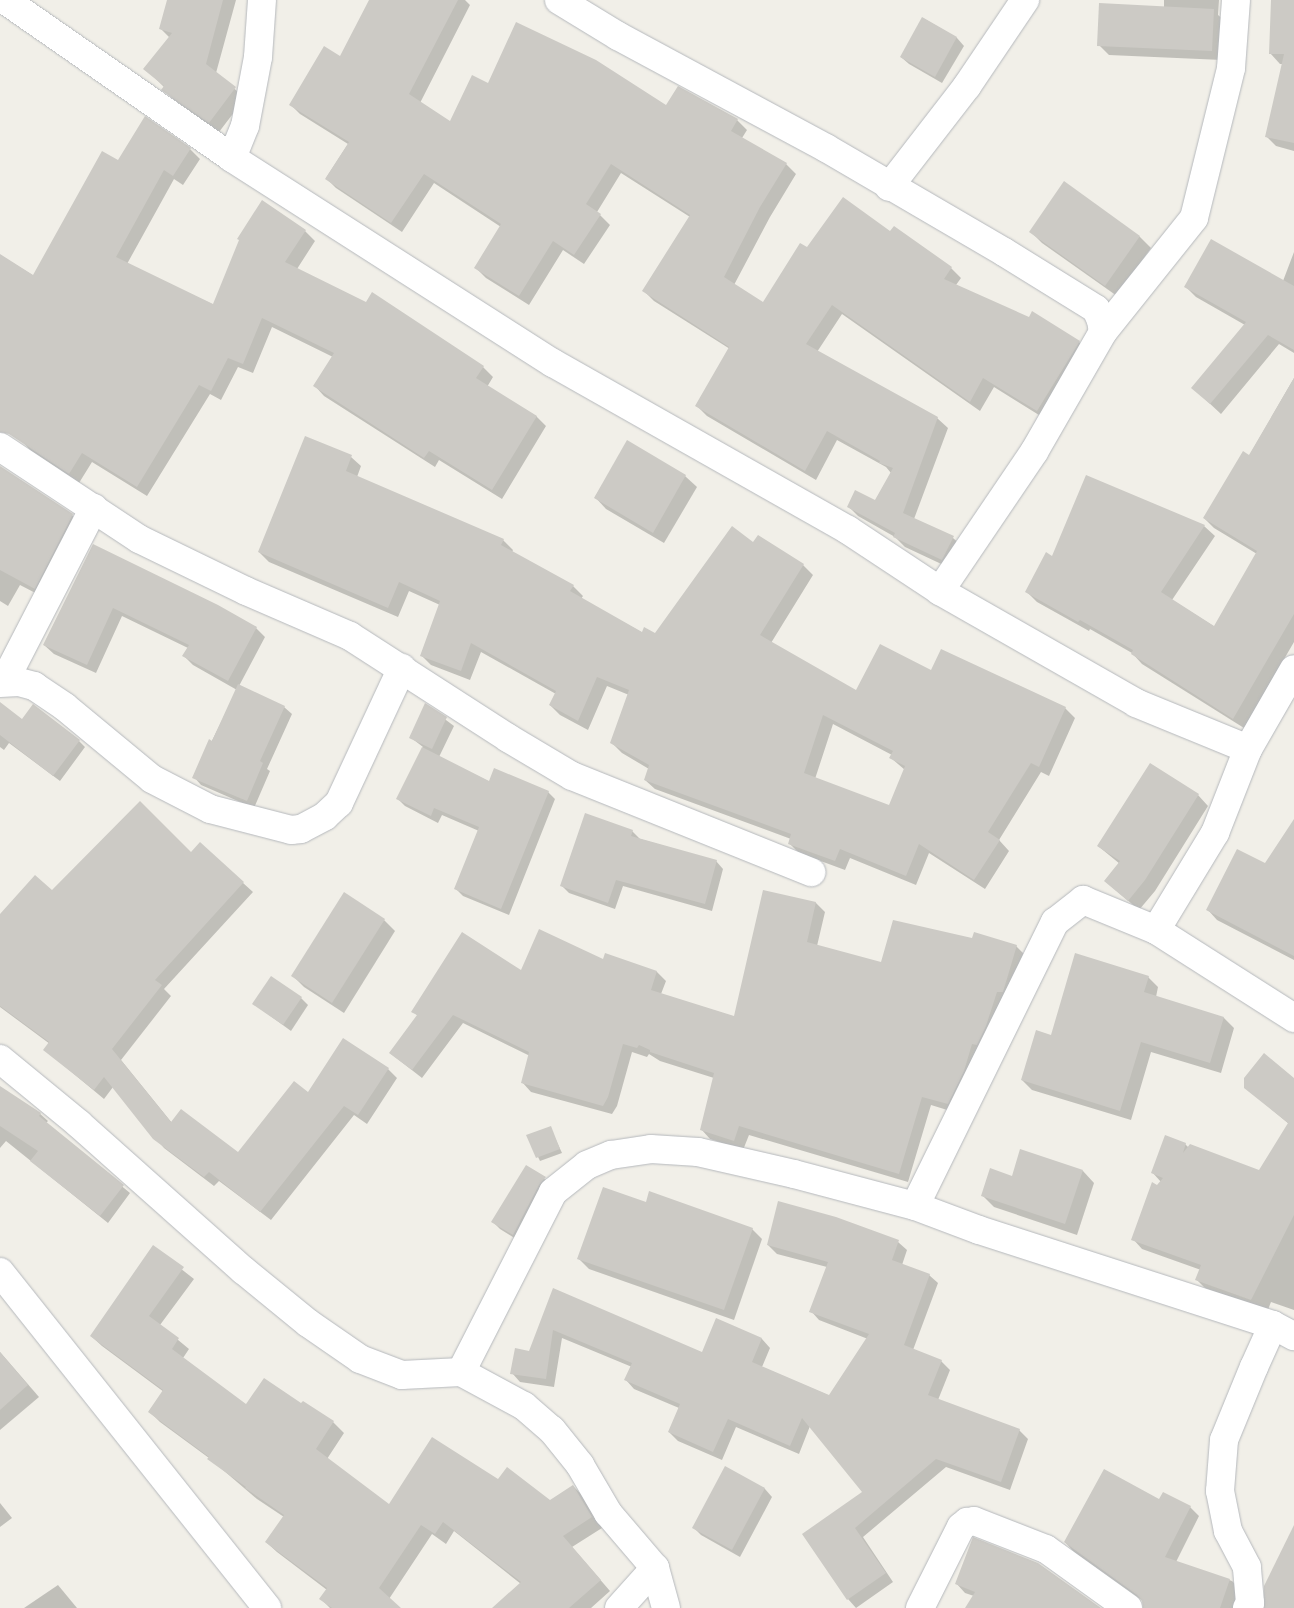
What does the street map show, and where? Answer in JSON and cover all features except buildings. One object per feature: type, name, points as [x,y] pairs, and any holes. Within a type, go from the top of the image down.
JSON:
[{"type":"street","points":[[5,0],[232,158],[553,363],[848,530],[940,591],[1136,703],[1248,749]]},
{"type":"street","points":[[232,158],[245,126],[258,57],[262,0]]},
{"type":"street","points":[[559,0],[584,7],[618,36],[826,148],[1004,252],[1096,310],[1101,320],[1103,332]]},
{"type":"street","points":[[889,186],[968,86],[1025,0]]},
{"type":"street","points":[[940,591],[1034,452],[1103,332],[1194,218],[1231,68],[1236,0]]},
{"type":"street","points":[[0,447],[139,539],[246,590],[350,636],[508,738],[572,776],[811,872]]},
{"type":"street","points":[[2,683],[94,508]]},
{"type":"street","points":[[2,683],[19,682],[34,686],[65,707],[152,779],[210,809],[291,830],[301,829],[325,816],[339,803],[402,668]]},
{"type":"street","points":[[1156,930],[1215,833],[1248,749],[1294,669]]},
{"type":"street","points":[[915,1206],[1055,922],[1083,900],[1156,930],[1294,1018]]},
{"type":"street","points":[[0,1059],[79,1124],[243,1270],[308,1323],[352,1354],[360,1359],[402,1374],[460,1372],[524,1406],[552,1430],[580,1464],[608,1513],[655,1568],[666,1608]]},
{"type":"street","points":[[460,1372],[553,1192],[587,1165],[611,1154],[651,1149],[698,1152],[794,1174],[915,1206],[979,1230],[1284,1331],[1254,1366],[1224,1440],[1220,1491],[1228,1531],[1247,1567],[1250,1603],[1247,1608]]},
{"type":"street","points":[[0,1272],[267,1608]]},
{"type":"street","points":[[920,1608],[961,1527],[966,1522],[974,1521],[1046,1549],[1128,1608]]},
{"type":"street","points":[[619,1608],[655,1568]]}]
